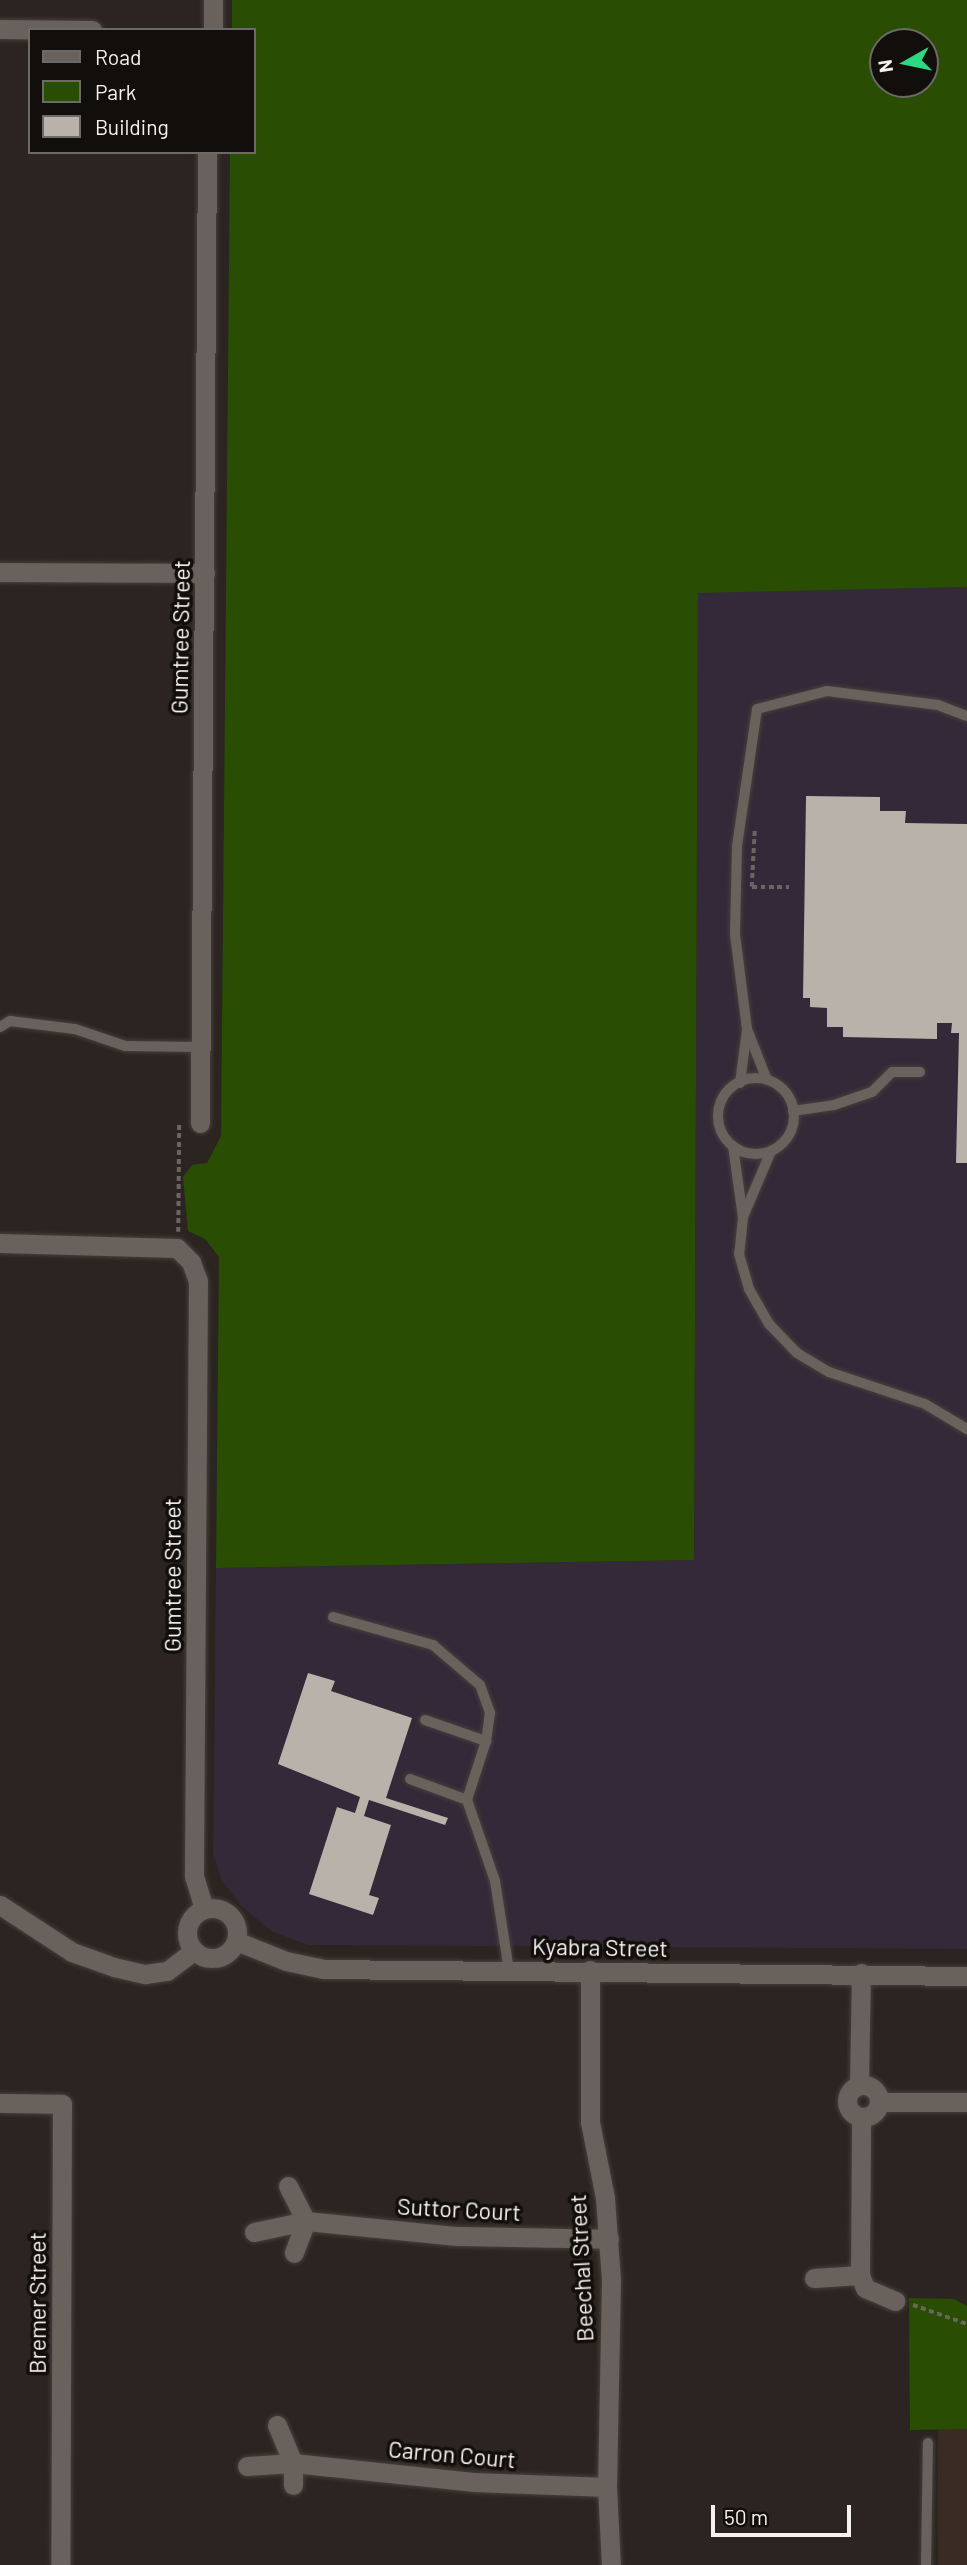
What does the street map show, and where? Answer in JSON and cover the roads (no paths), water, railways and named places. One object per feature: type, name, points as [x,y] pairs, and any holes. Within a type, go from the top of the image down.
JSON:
[{"type":"street","points":[[213,0],[213,28]]},
{"type":"street","points":[[0,29],[28,29]]},
{"type":"street","name":"Gumtree Street","points":[[200,1123],[207,154]]},
{"type":"street","points":[[0,572],[205,573]]},
{"type":"street","name":"Gumtree Street","points":[[0,1243],[177,1248],[191,1262],[198,1281],[194,1876],[204,1908]]},
{"type":"street","points":[[0,1905],[72,1952],[114,1967],[145,1974],[167,1971],[194,1951]]},
{"type":"street","points":[[204,1908],[229,1914],[237,1928],[236,1941],[230,1951],[216,1958],[194,1951],[186,1929],[193,1915],[204,1908]]},
{"type":"street","name":"Kyabra Street","points":[[236,1941],[286,1961],[323,1969],[967,1976]]},
{"type":"street","name":"Beechal Street","points":[[590,1970],[590,2122],[609,2239],[607,2487],[611,2565]]},
{"type":"street","points":[[859,2085],[874,2088],[879,2102],[875,2112],[861,2117],[852,2113],[847,2101],[859,2085],[861,1973]]},
{"type":"street","points":[[879,2102],[967,2102]]},
{"type":"street","name":"Bremer Street","points":[[0,2103],[62,2104],[60,2565]]},
{"type":"street","points":[[861,2117],[860,2275],[865,2288],[895,2301]]},
{"type":"street","points":[[288,2186],[306,2221],[294,2253]]},
{"type":"street","name":"Suttor Court","points":[[254,2232],[306,2221],[457,2236],[609,2239]]},
{"type":"street","points":[[814,2278],[860,2275]]},
{"type":"street","points":[[276,2425],[293,2463],[293,2485]]},
{"type":"street","name":"Carron Court","points":[[247,2466],[293,2463],[473,2482],[607,2487]]},
{"type":"lane","points":[[740,1083],[747,1029],[735,887],[757,709],[827,691],[937,705],[967,716]]},
{"type":"lane","points":[[0,1027],[10,1021],[75,1029],[125,1046],[200,1047]]},
{"type":"lane","points":[[743,1218],[771,1151],[789,1135],[793,1111],[784,1091],[768,1080],[747,1029]]},
{"type":"lane","points":[[793,1111],[834,1105],[872,1092],[892,1072],[920,1072]]},
{"type":"lane","points":[[768,1080],[740,1083],[729,1091],[719,1110],[721,1129],[733,1146],[743,1218],[739,1254],[749,1289],[769,1324],[797,1353],[829,1372],[925,1404],[967,1429]]},
{"type":"lane","points":[[733,1146],[749,1153],[771,1151]]},
{"type":"lane","points":[[333,1617],[420,1640],[469,1673],[487,1698],[486,1741],[467,1800],[495,1881],[509,1970]]},
{"type":"lane","points":[[425,1720],[486,1741]]},
{"type":"lane","points":[[410,1779],[467,1800]]},
{"type":"lane","points":[[926,2565],[928,2443]]}]
